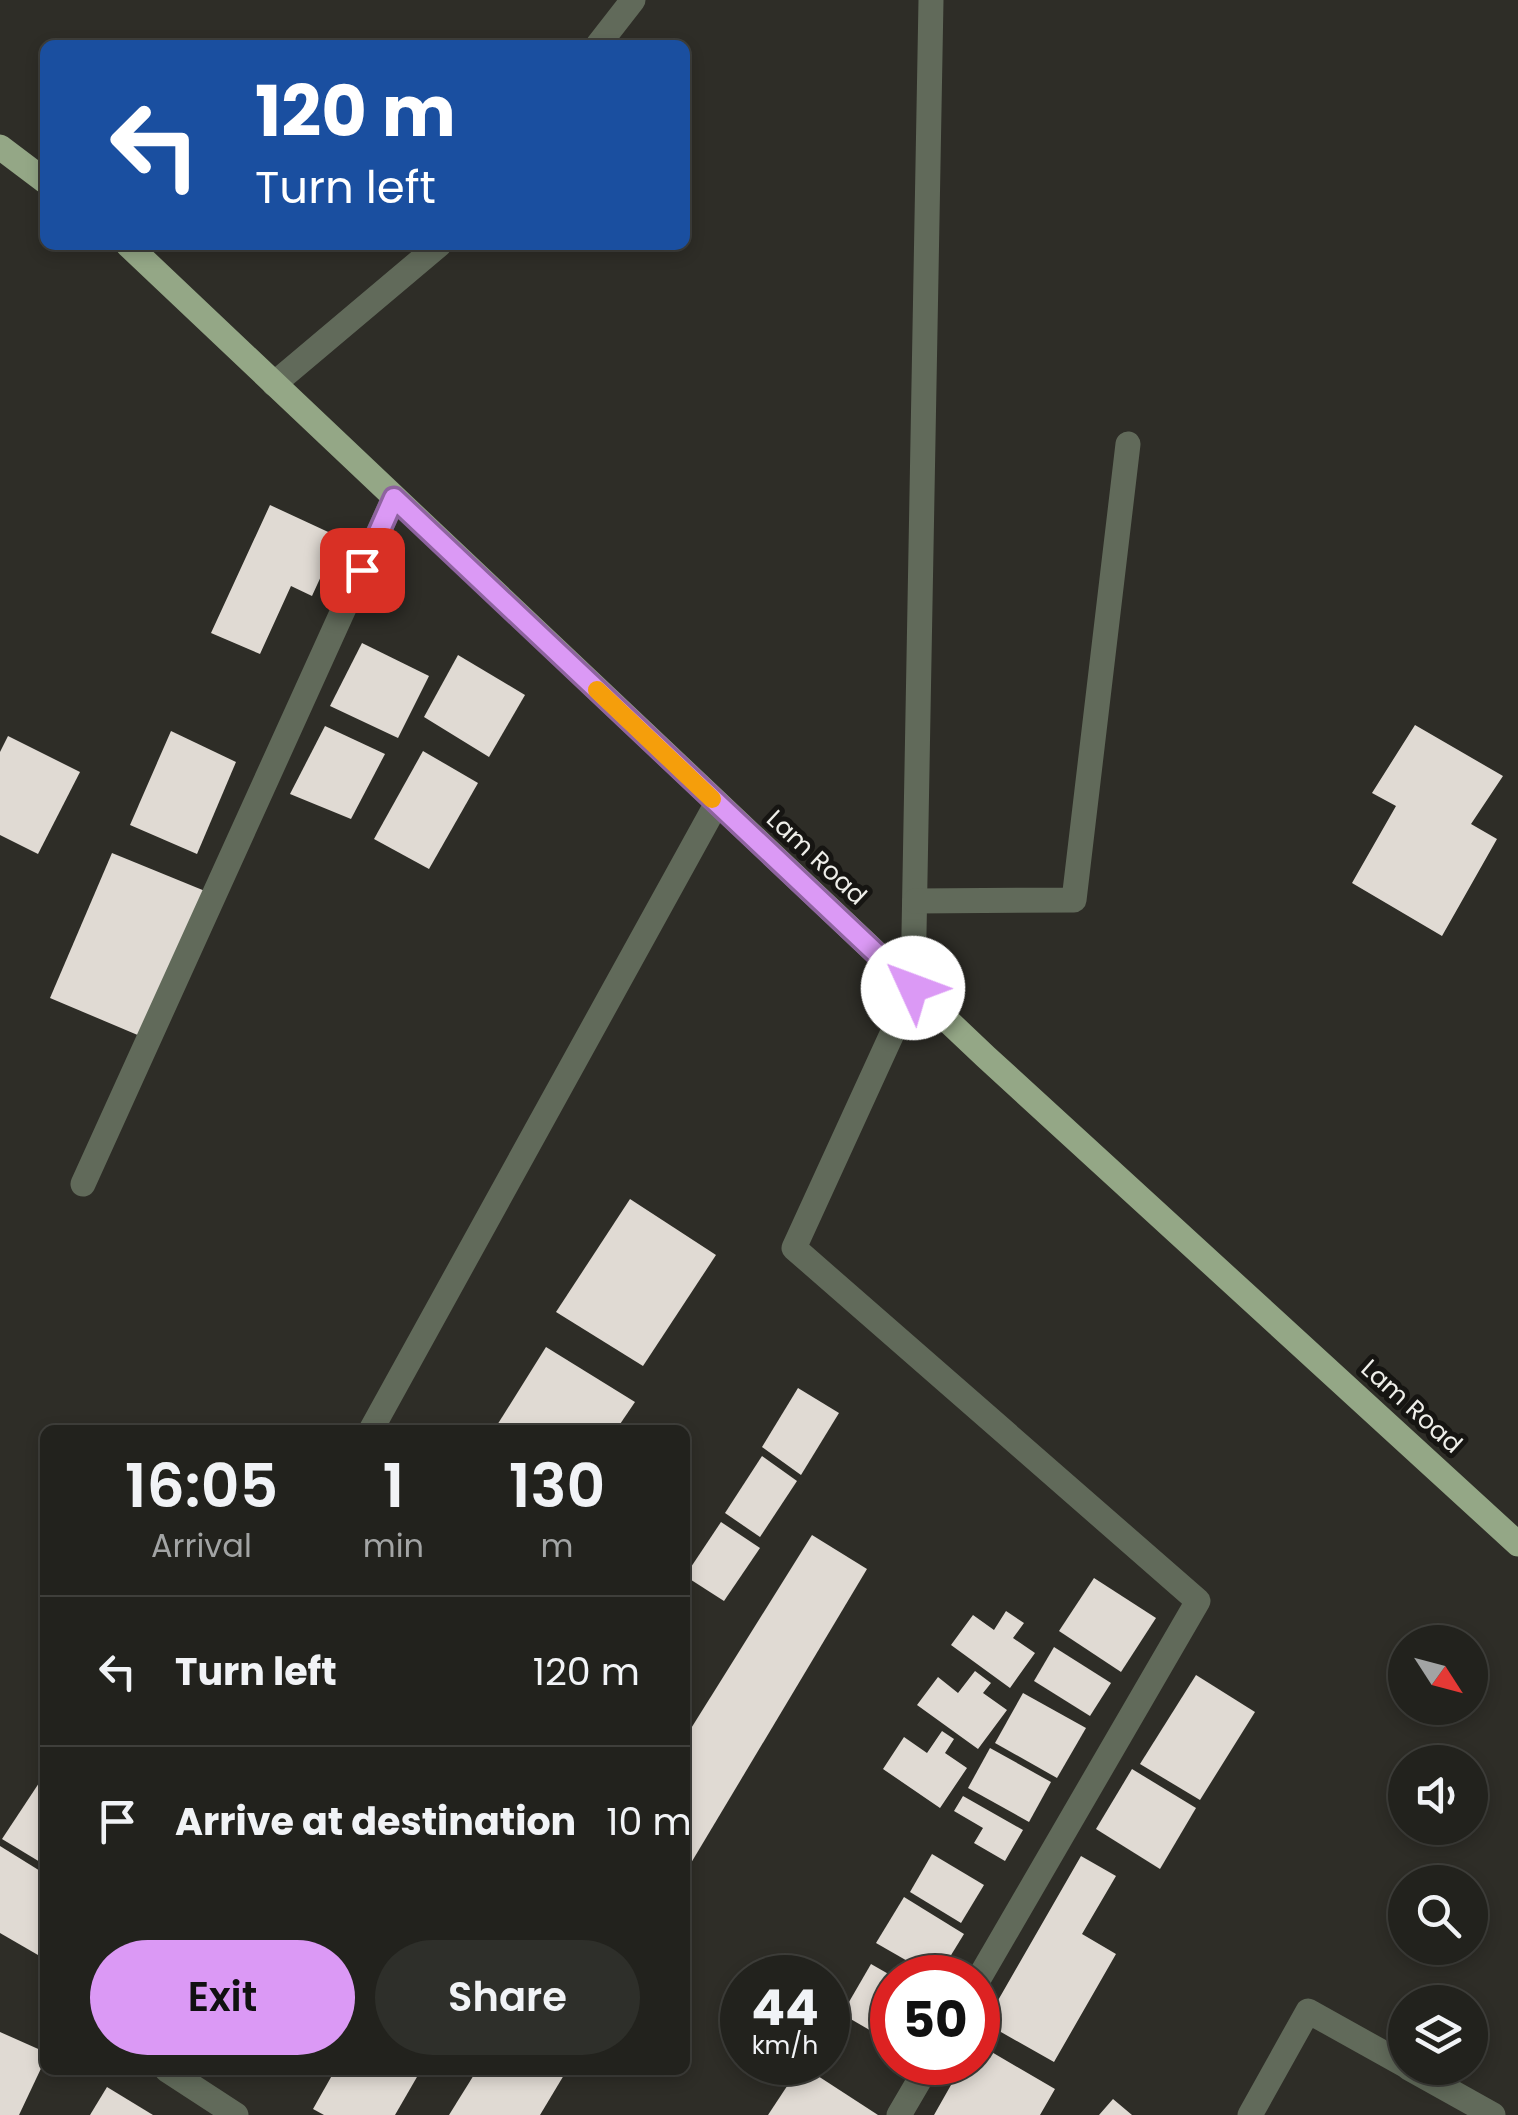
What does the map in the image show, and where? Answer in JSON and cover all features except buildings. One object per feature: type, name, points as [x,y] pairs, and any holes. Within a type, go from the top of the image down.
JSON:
[{"type":"main road","points":[[0,147],[40,177]]},
{"type":"main road","name":"Lam Road","points":[[133,250],[913,988],[1518,1544]]},
{"type":"street","points":[[602,40],[633,0]]},
{"type":"street","points":[[931,0],[913,988],[794,1248],[1198,1601],[993,1955]]},
{"type":"street","points":[[274,384],[433,250]]},
{"type":"street","points":[[915,901],[1074,900],[1128,444]]},
{"type":"street","points":[[83,1184],[394,498]]},
{"type":"street","points":[[374,1425],[717,803]]},
{"type":"street","points":[[1250,2115],[1308,2011],[1388,2055]]},
{"type":"street","points":[[175,2075],[236,2115]]},
{"type":"street","points":[[899,2115],[917,2085]]},
{"type":"street","points":[[1441,2085],[1494,2115]]},
{"type":"slow traffic","points":[[597,690],[712,799]]},
{"type":"route","points":[[362,570],[394,498],[913,988]]}]
